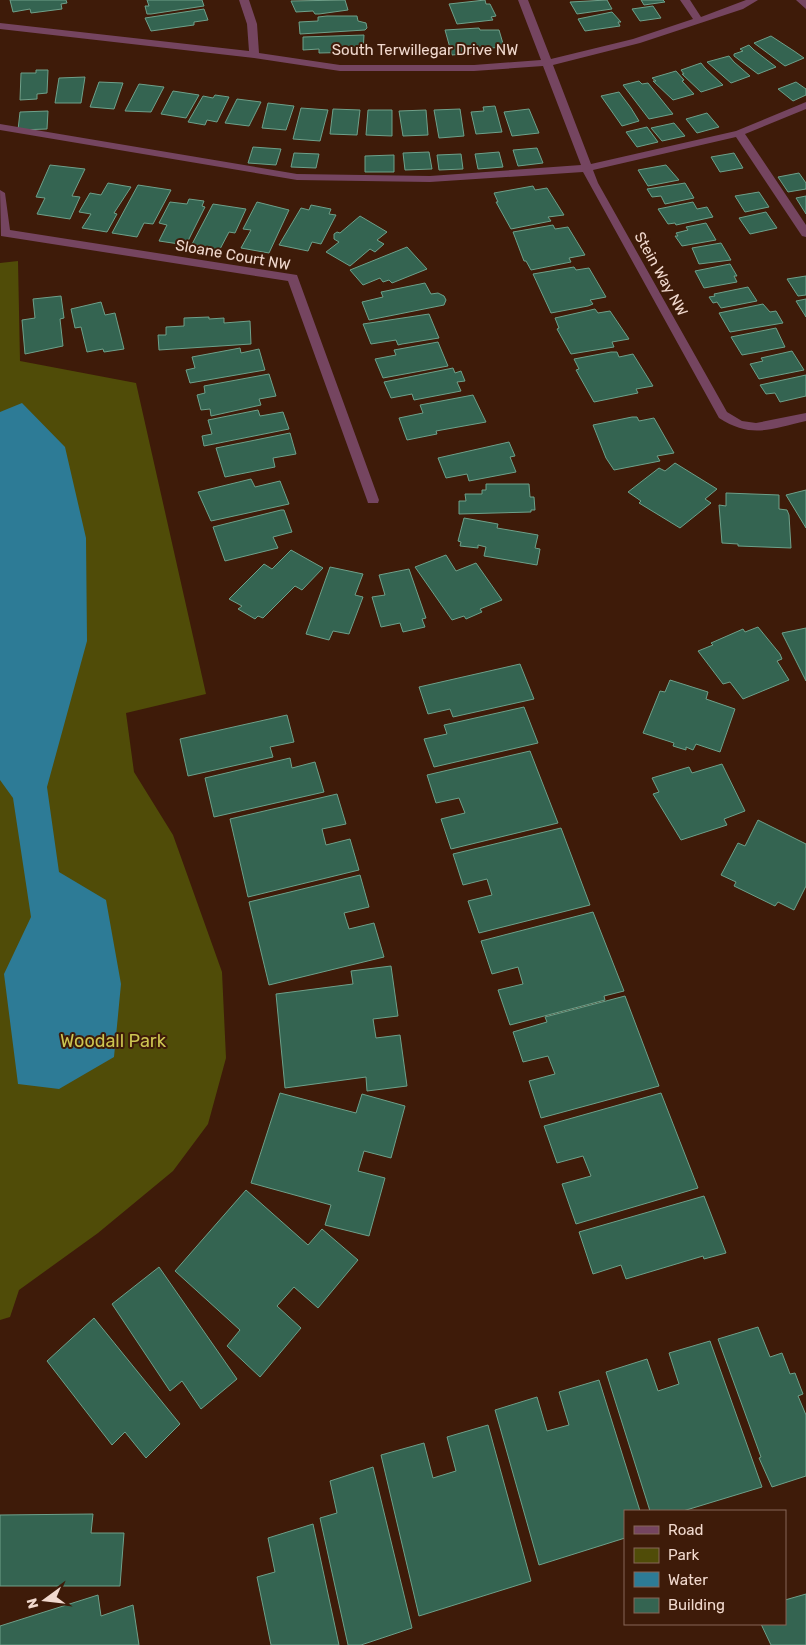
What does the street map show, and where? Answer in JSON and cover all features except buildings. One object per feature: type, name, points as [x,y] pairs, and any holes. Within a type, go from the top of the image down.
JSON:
[{"type":"street","points":[[244,0],[252,24],[254,55]]},
{"type":"street","name":"Stein Way NW","points":[[523,0],[593,183],[723,414],[739,425],[756,427],[806,417]]},
{"type":"street","points":[[685,0],[699,20]]},
{"type":"street","name":"South Terwillegar Drive NW","points":[[0,26],[254,55],[340,68],[474,68],[547,63],[636,41],[740,7],[753,0]]},
{"type":"street","points":[[801,0],[806,6]]},
{"type":"street","points":[[0,127],[297,178],[430,179],[587,168],[739,133],[806,106]]},
{"type":"street","points":[[739,133],[806,234]]},
{"type":"street","name":"Sloane Court NW","points":[[0,193],[5,233],[293,278],[373,500]]},
{"type":"green space","name":"Woodall Park","points":[[18,261],[20,361],[136,383],[206,694],[126,713],[134,772],[173,835],[222,972],[226,1058],[208,1124],[173,1171],[98,1233],[19,1290],[10,1317],[0,1320],[0,263]]},
{"type":"water","points":[[22,403],[65,447],[86,538],[87,641],[47,787],[59,872],[106,900],[121,984],[114,1057],[59,1089],[18,1084],[4,974],[31,917],[13,798],[0,780],[0,412]]}]
